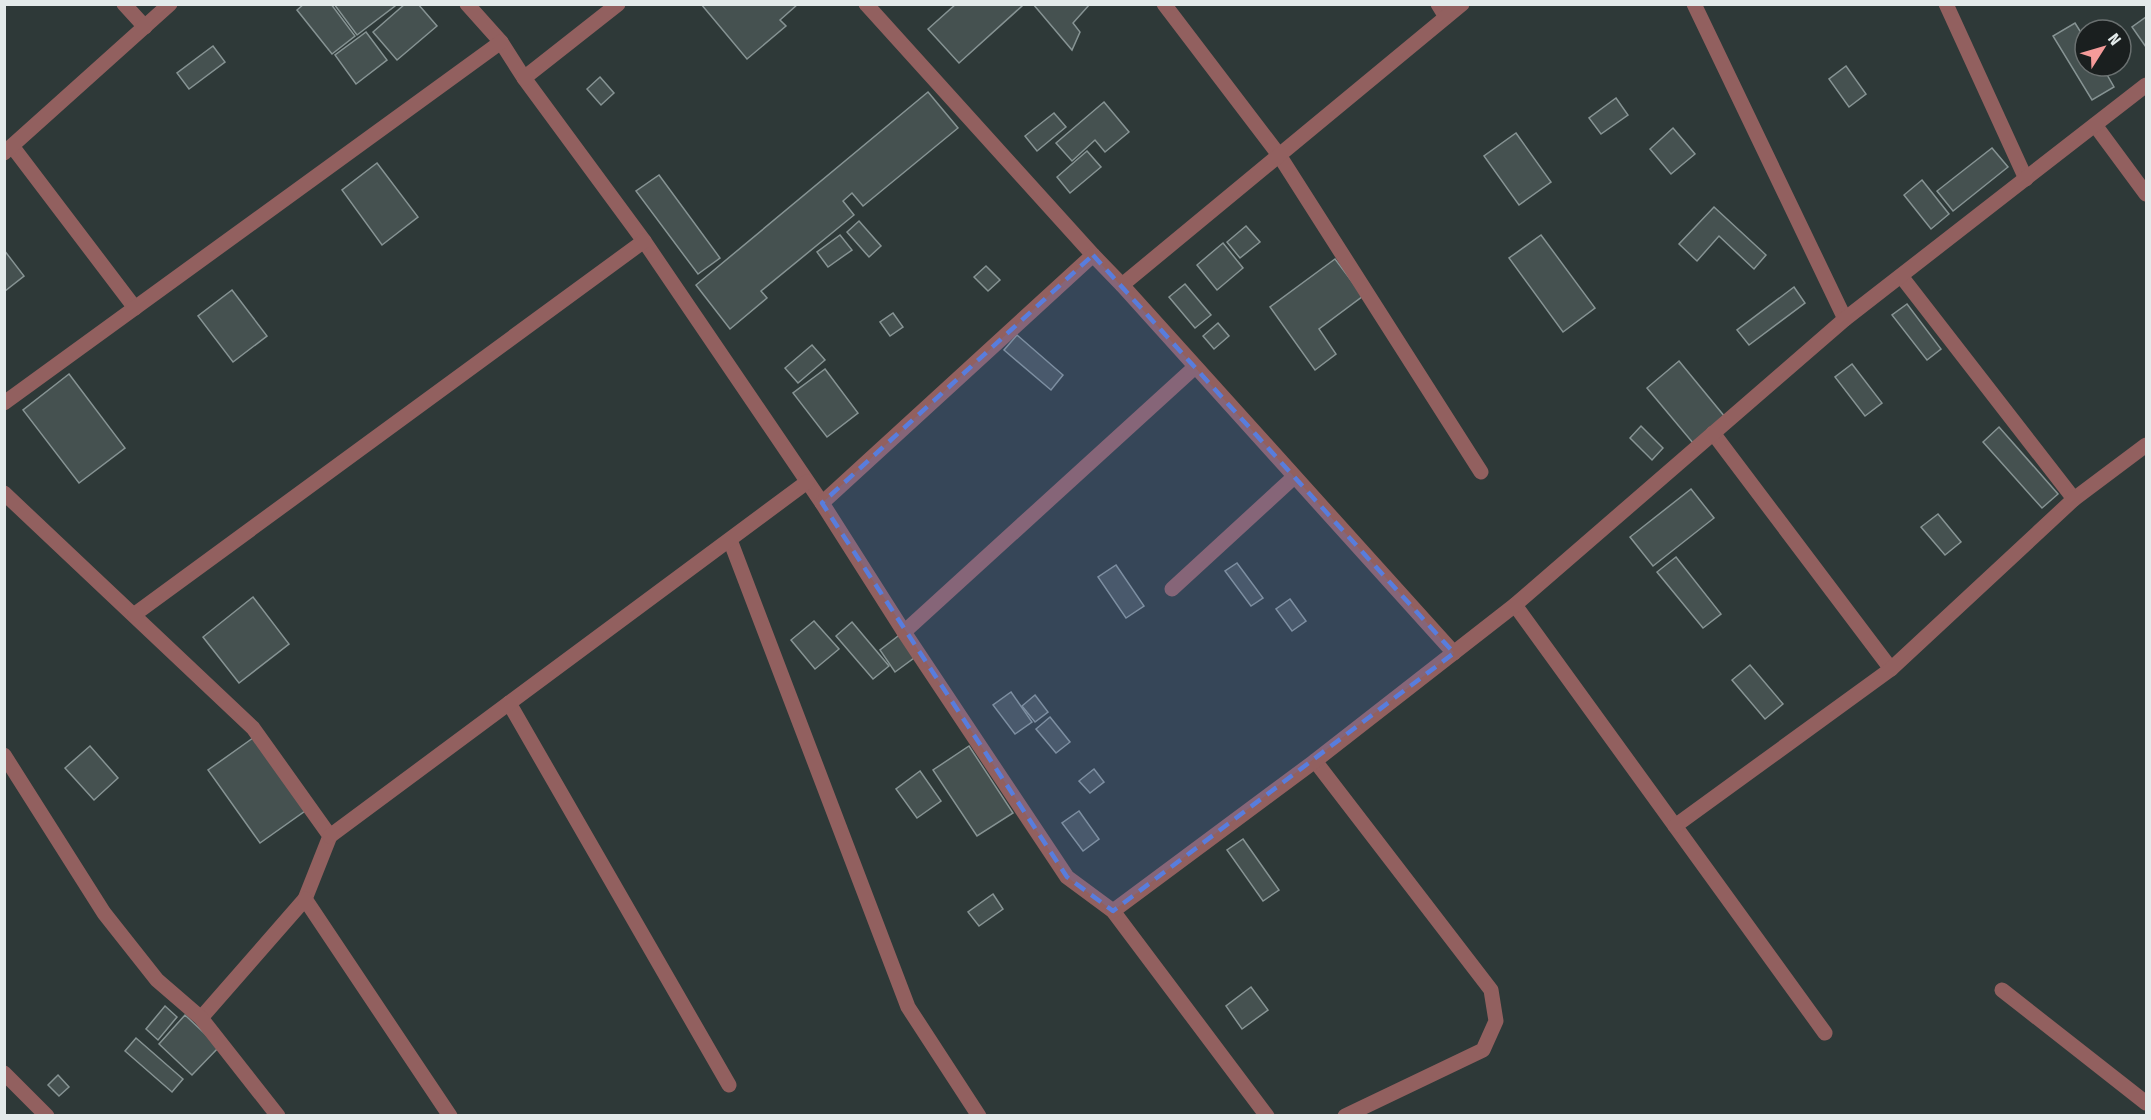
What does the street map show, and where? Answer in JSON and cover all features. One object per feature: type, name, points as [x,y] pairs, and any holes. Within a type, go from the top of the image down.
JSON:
[{"type":"street","points":[[123,4],[145,27]]},
{"type":"street","points":[[135,308],[8,150],[170,4]]},
{"type":"street","points":[[466,4],[501,42],[524,78],[644,241],[822,503],[904,632],[1067,877],[1113,911],[1267,1116]]},
{"type":"street","points":[[524,78],[618,4]]},
{"type":"street","points":[[866,4],[1454,653]]},
{"type":"street","points":[[1164,4],[1279,155],[1481,472]]},
{"type":"street","points":[[1122,285],[1279,155],[1442,11],[1462,4]]},
{"type":"street","points":[[1694,4],[1845,319]]},
{"type":"street","points":[[1946,4],[2026,179]]},
{"type":"street","points":[[4,403],[501,42]]},
{"type":"street","points":[[1113,911],[1315,761],[1515,605],[1845,319],[2146,85]]},
{"type":"street","points":[[2095,125],[2146,194]]},
{"type":"street","points":[[135,614],[644,241]]},
{"type":"street","points":[[822,503],[1093,255]]},
{"type":"street","points":[[1900,276],[2074,500]]},
{"type":"street","points":[[904,632],[1195,367]]},
{"type":"street","points":[[1713,434],[1891,669]]},
{"type":"street","points":[[1675,826],[1891,669],[2074,500],[2146,445]]},
{"type":"street","points":[[1172,589],[1294,477]]},
{"type":"street","points":[[201,1018],[305,899],[330,836],[807,482]]},
{"type":"street","points":[[4,493],[135,614],[253,728],[330,836]]},
{"type":"street","points":[[730,540],[908,1006],[979,1116]]},
{"type":"street","points":[[1515,605],[1825,1033]]},
{"type":"street","points":[[510,703],[729,1085]]},
{"type":"street","points":[[4,755],[104,913],[157,980],[201,1018],[278,1116]]},
{"type":"street","points":[[1315,761],[1491,990],[1496,1021],[1483,1050],[1345,1116]]},
{"type":"street","points":[[305,899],[450,1116]]},
{"type":"street","points":[[2002,990],[2146,1103]]},
{"type":"street","points":[[4,1073],[47,1116]]},
{"type":"highlighted area","points":[[1093,255],[1454,653],[1113,911],[1067,877],[822,503]]},
{"type":"building","points":[[304,4],[331,4],[355,36],[332,54],[297,10]]},
{"type":"building","points":[[334,4],[394,4],[395,6],[357,35]]},
{"type":"building","points":[[405,4],[418,4],[437,26],[397,60],[373,32]]},
{"type":"building","points":[[701,4],[798,4],[780,20],[786,26],[747,59]]},
{"type":"building","points":[[956,4],[1021,4],[1022,6],[959,63],[928,29]]},
{"type":"building","points":[[1033,4],[1090,4],[1073,23],[1080,32],[1072,50]]},
{"type":"building","points":[[2146,17],[2146,47],[2133,28]]},
{"type":"building","points":[[2073,24],[2073,69],[2053,36]]},
{"type":"building","points":[[366,32],[387,60],[356,84],[335,55]]},
{"type":"building","points":[[213,46],[225,62],[189,89],[177,73]]},
{"type":"building","points":[[1846,66],[1866,94],[1849,107],[1829,79]]},
{"type":"building","points":[[600,77],[614,93],[601,105],[587,89]]},
{"type":"building","points":[[2079,78],[2109,78],[2114,87],[2092,100]]},
{"type":"building","points":[[928,92],[958,128],[863,206],[852,193],[843,201],[854,215],[761,291],[767,298],[730,329],[696,285]]},
{"type":"building","points":[[1616,98],[1628,115],[1601,134],[1589,118]]},
{"type":"building","points":[[1104,102],[1129,132],[1105,152],[1095,140],[1072,161],[1056,143]]},
{"type":"building","points":[[1054,113],[1066,127],[1037,151],[1025,136]]},
{"type":"building","points":[[1673,128],[1695,154],[1671,174],[1650,149]]},
{"type":"building","points":[[1516,133],[1551,182],[1519,205],[1484,156]]},
{"type":"building","points":[[1992,148],[2008,167],[1953,211],[1937,191]]},
{"type":"building","points":[[1087,151],[1101,167],[1070,193],[1057,177]]},
{"type":"building","points":[[377,163],[418,217],[382,245],[342,190]]},
{"type":"building","points":[[659,175],[720,258],[698,274],[636,191]]},
{"type":"building","points":[[1922,180],[1949,214],[1931,229],[1904,195]]},
{"type":"building","points":[[1714,207],[1766,255],[1754,269],[1719,236],[1697,261],[1679,244]]},
{"type":"building","points":[[859,221],[881,246],[869,257],[847,232]]},
{"type":"building","points":[[1246,226],[1260,242],[1240,258],[1227,242]]},
{"type":"building","points":[[840,235],[852,250],[828,267],[817,252]]},
{"type":"building","points":[[1541,235],[1595,308],[1563,332],[1509,258]]},
{"type":"building","points":[[1223,243],[1243,268],[1217,290],[1197,265]]},
{"type":"building","points":[[4,250],[24,276],[5,291],[4,290]]},
{"type":"building","points":[[1335,259],[1363,296],[1319,329],[1336,354],[1315,370],[1270,307]]},
{"type":"building","points":[[986,266],[1000,280],[988,291],[974,277]]},
{"type":"building","points":[[1185,284],[1211,315],[1195,328],[1169,297]]},
{"type":"building","points":[[1794,287],[1805,303],[1749,345],[1737,330]]},
{"type":"building","points":[[232,290],[267,336],[233,362],[198,316]]},
{"type":"building","points":[[1907,304],[1941,349],[1927,360],[1892,315]]},
{"type":"building","points":[[893,313],[903,327],[890,336],[880,322]]},
{"type":"building","points":[[1218,323],[1229,336],[1214,349],[1203,336]]},
{"type":"building","points":[[1017,335],[1063,375],[1051,390],[1004,350]]},
{"type":"building","points":[[812,345],[825,360],[798,383],[785,368]]},
{"type":"building","points":[[1679,361],[1725,417],[1693,443],[1647,388]]},
{"type":"building","points":[[1852,364],[1882,403],[1865,416],[1835,377]]},
{"type":"building","points":[[825,369],[858,413],[827,437],[793,393]]},
{"type":"building","points":[[69,374],[125,448],[79,483],[23,410]]},
{"type":"building","points":[[1641,426],[1663,448],[1652,460],[1630,438]]},
{"type":"building","points":[[1999,427],[2058,494],[2042,508],[1983,442]]},
{"type":"building","points":[[1691,489],[1714,518],[1653,566],[1630,537]]},
{"type":"building","points":[[1938,514],[1961,542],[1945,555],[1921,527]]},
{"type":"building","points":[[1676,557],[1721,614],[1703,628],[1657,572]]},
{"type":"building","points":[[1237,563],[1263,598],[1251,606],[1225,571]]},
{"type":"building","points":[[1116,565],[1144,606],[1126,618],[1098,577]]},
{"type":"building","points":[[253,597],[289,644],[239,683],[203,637]]},
{"type":"building","points":[[1290,599],[1306,621],[1292,631],[1276,609]]},
{"type":"building","points":[[814,621],[839,649],[815,669],[791,640]]},
{"type":"building","points":[[852,622],[889,666],[873,679],[836,636]]},
{"type":"building","points":[[902,633],[918,655],[895,672],[880,650]]},
{"type":"building","points":[[1750,665],[1783,704],[1765,719],[1732,680]]},
{"type":"building","points":[[1011,692],[1032,722],[1015,734],[993,705]]},
{"type":"building","points":[[1035,695],[1048,712],[1035,722],[1022,706]]},
{"type":"building","points":[[1050,717],[1070,742],[1056,753],[1036,729]]},
{"type":"building","points":[[253,738],[305,811],[260,843],[208,770]]},
{"type":"building","points":[[90,746],[118,778],[94,800],[65,768]]},
{"type":"building","points":[[969,746],[1013,813],[977,836],[933,770]]},
{"type":"building","points":[[1094,769],[1104,782],[1090,793],[1079,781]]},
{"type":"building","points":[[920,771],[941,801],[917,818],[896,789]]},
{"type":"building","points":[[1079,811],[1099,839],[1083,851],[1062,823]]},
{"type":"building","points":[[1243,839],[1279,890],[1263,901],[1227,850]]},
{"type":"building","points":[[993,894],[1003,909],[979,926],[968,912]]},
{"type":"building","points":[[1251,987],[1268,1010],[1242,1029],[1226,1006]]},
{"type":"building","points":[[165,1006],[177,1017],[158,1040],[146,1029]]},
{"type":"building","points":[[185,1015],[219,1047],[192,1075],[159,1044]]},
{"type":"building","points":[[136,1038],[183,1079],[172,1092],[125,1051]]},
{"type":"building","points":[[58,1075],[69,1087],[59,1096],[48,1085]]}]
